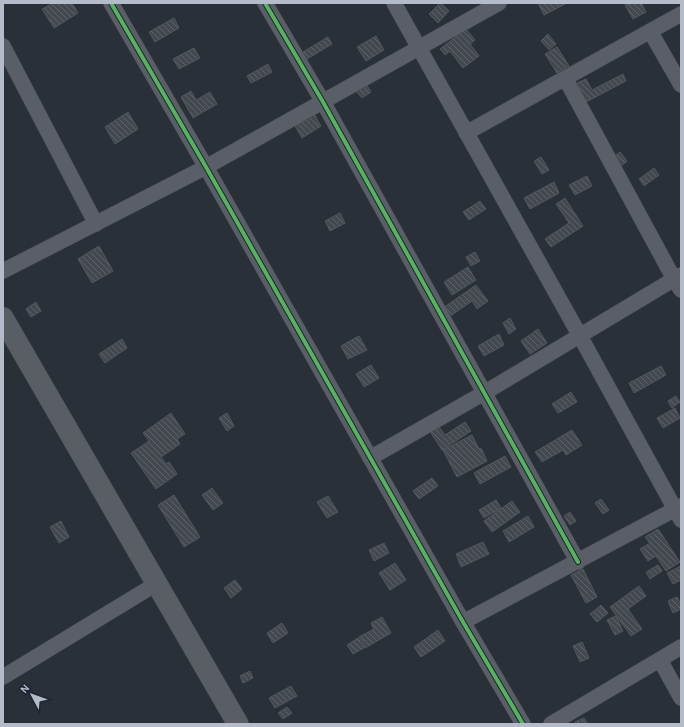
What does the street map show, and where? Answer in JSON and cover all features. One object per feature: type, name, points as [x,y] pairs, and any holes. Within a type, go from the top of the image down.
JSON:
[{"type":"main road","points":[[3,318],[238,724]]},
{"type":"street","points":[[111,3],[206,167],[463,622],[523,724]]},
{"type":"street","points":[[265,3],[323,102],[578,562]]},
{"type":"street","points":[[394,3],[679,512],[578,562],[463,622]]},
{"type":"street","points":[[3,271],[206,167],[499,3]]},
{"type":"street","points":[[466,133],[681,14]]},
{"type":"street","points":[[650,31],[681,85]]},
{"type":"street","points":[[3,46],[96,224]]},
{"type":"street","points":[[370,458],[580,336],[679,282],[565,78]]},
{"type":"street","points":[[3,677],[156,584]]},
{"type":"street","points":[[551,724],[681,647]]},
{"type":"street","points":[[660,660],[681,698]]},
{"type":"building","points":[[53,3],[72,3],[78,13],[54,28],[42,9]]},
{"type":"building","points":[[440,3],[449,11],[438,23],[429,14]]},
{"type":"building","points":[[538,3],[567,3],[544,15]]},
{"type":"building","points":[[629,3],[641,3],[646,12],[633,19],[625,5]]},
{"type":"building","points":[[174,18],[179,28],[155,42],[149,32]]},
{"type":"building","points":[[466,29],[475,40],[470,44],[479,56],[463,68],[450,51],[445,55],[440,49]]},
{"type":"building","points":[[548,34],[556,44],[549,50],[541,41]]},
{"type":"building","points":[[376,36],[384,50],[366,61],[357,47]]},
{"type":"building","points":[[328,37],[332,44],[307,59],[303,52]]},
{"type":"building","points":[[557,47],[569,66],[557,73],[545,54]]},
{"type":"building","points":[[194,48],[200,58],[179,69],[173,59]]},
{"type":"building","points":[[268,64],[272,72],[251,83],[247,76]]},
{"type":"building","points":[[623,74],[626,81],[584,103],[575,84],[586,79],[592,90]]},
{"type":"building","points":[[366,84],[371,92],[362,98],[356,91]]},
{"type":"building","points":[[191,91],[196,100],[210,92],[217,104],[193,118],[181,97]]},
{"type":"building","points":[[128,112],[138,129],[115,144],[105,127]]},
{"type":"building","points":[[314,114],[321,126],[302,138],[295,126]]},
{"type":"building","points":[[620,152],[627,161],[621,166],[613,157]]},
{"type":"building","points":[[541,157],[549,170],[542,174],[534,161]]},
{"type":"building","points":[[654,168],[659,175],[644,186],[639,179]]},
{"type":"building","points":[[587,176],[592,186],[575,195],[569,185]]},
{"type":"building","points":[[554,182],[559,193],[530,209],[524,198]]},
{"type":"building","points":[[565,198],[583,226],[551,247],[545,239],[569,223],[556,204]]},
{"type":"building","points":[[480,201],[486,209],[469,220],[463,212]]},
{"type":"building","points":[[340,213],[345,223],[330,231],[325,221]]},
{"type":"building","points":[[99,246],[113,271],[92,283],[78,259]]},
{"type":"building","points":[[475,252],[480,261],[471,266],[466,257]]},
{"type":"building","points":[[468,267],[476,280],[452,295],[444,282]]},
{"type":"building","points":[[476,285],[488,301],[477,309],[472,301],[449,317],[443,308]]},
{"type":"building","points":[[36,302],[41,311],[31,317],[26,309]]},
{"type":"building","points":[[510,318],[516,329],[509,334],[503,323]]},
{"type":"building","points":[[538,329],[547,343],[530,354],[521,341]]},
{"type":"building","points":[[499,334],[504,345],[484,356],[478,346]]},
{"type":"building","points":[[359,336],[367,350],[348,359],[341,346]]},
{"type":"building","points":[[122,339],[127,348],[105,363],[99,354]]},
{"type":"building","points":[[371,365],[379,378],[364,387],[356,374]]},
{"type":"building","points":[[661,366],[666,375],[634,393],[629,383]]},
{"type":"building","points":[[571,392],[577,402],[558,413],[552,404]]},
{"type":"building","points":[[676,396],[680,402],[672,408],[668,401]]},
{"type":"building","points":[[675,408],[680,418],[663,428],[657,418]]},
{"type":"building","points":[[171,413],[185,434],[177,439],[180,444],[161,457],[166,464],[169,462],[177,474],[156,489],[131,453],[149,441],[143,433]]},
{"type":"building","points":[[227,413],[234,426],[227,431],[219,418]]},
{"type":"building","points":[[465,422],[471,431],[442,450],[431,433],[439,427],[445,435]]},
{"type":"building","points":[[572,430],[582,445],[566,455],[563,450],[542,462],[535,452]]},
{"type":"building","points":[[472,435],[479,449],[481,448],[487,461],[457,477],[443,450]]},
{"type":"building","points":[[505,456],[511,467],[480,484],[474,473]]},
{"type":"building","points":[[432,478],[438,486],[419,499],[413,491]]},
{"type":"building","points":[[212,488],[223,503],[213,510],[202,495]]},
{"type":"building","points":[[174,495],[200,537],[184,547],[158,505]]},
{"type":"building","points":[[328,496],[338,512],[327,518],[317,502]]},
{"type":"building","points":[[601,499],[609,510],[603,514],[595,503]]},
{"type":"building","points":[[496,500],[501,508],[484,518],[479,510]]},
{"type":"building","points":[[512,501],[520,512],[492,532],[484,521]]},
{"type":"building","points":[[570,512],[576,521],[570,525],[564,516]]},
{"type":"building","points":[[528,516],[534,527],[509,542],[503,531]]},
{"type":"building","points":[[61,521],[69,537],[59,543],[50,527]]},
{"type":"building","points":[[658,529],[680,562],[666,571],[656,556],[648,561],[640,549],[650,543],[645,537]]},
{"type":"building","points":[[483,542],[489,554],[461,567],[456,554]]},
{"type":"building","points":[[384,543],[389,553],[374,561],[369,550]]},
{"type":"building","points":[[395,563],[406,580],[390,590],[379,573]]},
{"type":"building","points":[[658,565],[662,571],[650,579],[646,572]]},
{"type":"building","points":[[681,566],[681,580],[673,584],[667,573]]},
{"type":"building","points":[[583,569],[597,597],[586,603],[571,575]]},
{"type":"building","points":[[235,580],[242,589],[231,598],[224,588]]},
{"type":"building","points":[[639,586],[646,596],[628,609],[642,629],[631,636],[610,607]]},
{"type":"building","points":[[677,597],[681,605],[681,609],[673,613],[668,601]]},
{"type":"building","points":[[601,605],[608,613],[597,622],[590,614]]},
{"type":"building","points":[[616,616],[623,631],[615,635],[607,620]]},
{"type":"building","points":[[382,617],[391,633],[365,648],[359,637],[374,629],[371,623]]},
{"type":"building","points":[[282,623],[288,633],[273,643],[267,633]]},
{"type":"building","points":[[438,630],[445,641],[421,657],[414,647]]},
{"type":"building","points":[[358,638],[364,648],[353,654],[347,645]]},
{"type":"building","points":[[582,642],[589,658],[580,662],[573,646]]},
{"type":"building","points":[[250,671],[253,678],[243,683],[240,676]]},
{"type":"building","points":[[291,686],[297,696],[275,708],[269,698]]},
{"type":"building","points":[[287,707],[292,713],[283,719],[278,713]]},
{"type":"building","points":[[584,718],[588,724],[576,724],[575,722]]},
{"type":"cycle path","points":[[111,3],[206,167],[463,622],[523,724]]},
{"type":"cycle path","points":[[265,3],[323,102],[578,562]]}]
